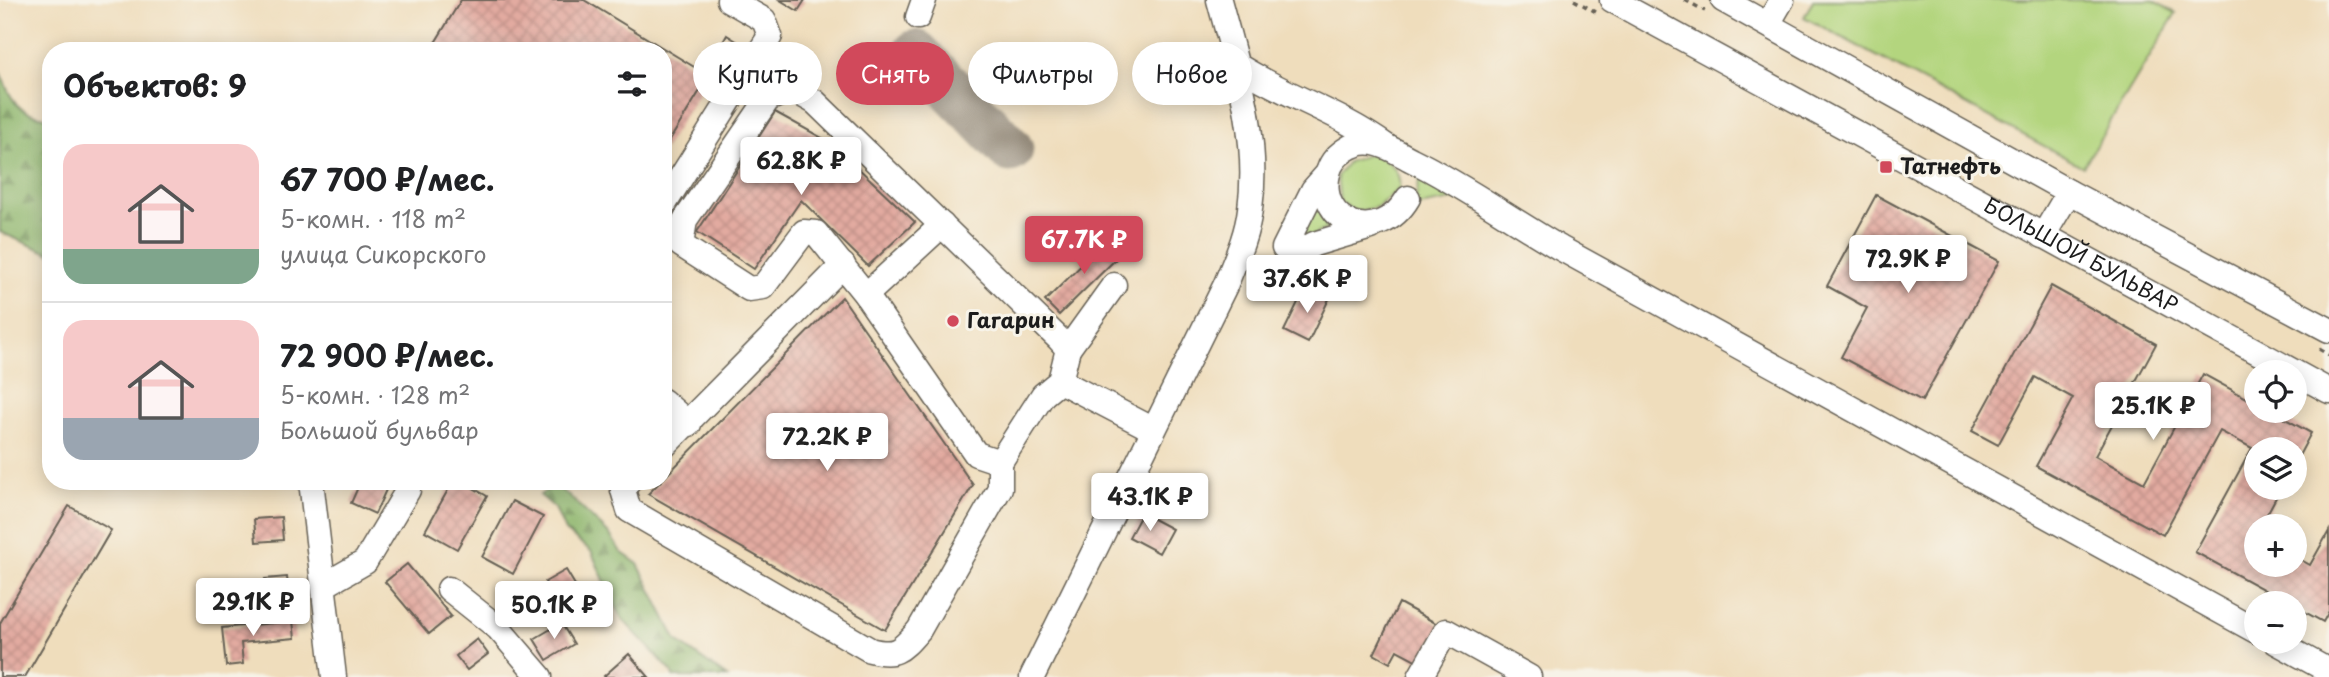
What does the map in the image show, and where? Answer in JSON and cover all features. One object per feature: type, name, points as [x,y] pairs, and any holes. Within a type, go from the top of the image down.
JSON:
[{"type":"street","points":[[672,192],[770,36],[764,20],[729,0]]},
{"type":"street","points":[[1219,0],[1231,42]]},
{"type":"street","name":"БОЛЬШОЙ БУЛЬВАР","points":[[1612,0],[2329,391]]},
{"type":"street","points":[[1723,0],[2069,192],[2329,330]]},
{"type":"street","points":[[1768,24],[1782,0]]},
{"type":"street","points":[[1252,73],[1303,100],[1331,111],[1505,216],[2244,624]]},
{"type":"street","points":[[1000,463],[976,454],[866,295],[816,233],[804,232],[763,287],[749,289],[681,245],[685,219],[768,99],[792,89],[816,102],[1068,349]]},
{"type":"street","points":[[1303,100],[1325,118],[1332,129],[1327,189],[1336,211],[1356,225],[1372,226]]},
{"type":"street","points":[[1034,672],[1225,286],[1242,245],[1250,208],[1252,159],[1243,105]]},
{"type":"street","points":[[1386,146],[1370,142],[1355,145],[1341,153],[1313,190],[1284,248],[1296,254],[1314,244],[1385,223],[1399,213],[1408,198]]},
{"type":"street","points":[[2043,236],[2069,192]]},
{"type":"street","points":[[866,295],[942,225]]},
{"type":"street","points":[[672,439],[843,265]]},
{"type":"street","points":[[623,490],[629,510],[870,650],[889,655],[903,648],[919,630],[1000,488],[1000,463],[1043,395],[1060,381],[1068,349],[1114,285]]},
{"type":"street","points":[[1060,381],[1152,429]]},
{"type":"street","points":[[672,409],[689,424]]},
{"type":"street","points":[[312,490],[334,677]]},
{"type":"street","points":[[323,586],[365,562],[408,490]]},
{"type":"street","points":[[450,589],[498,628],[540,677]]},
{"type":"street","points":[[1420,677],[1446,631],[1529,677]]},
{"type":"street","points":[[2298,654],[2329,671]]},
{"type":"path","points":[[1586,7],[1590,0]]},
{"type":"green space","points":[[1813,0],[2152,0],[2176,13],[2083,167],[1804,17]]},
{"type":"green space","points":[[0,72],[17,105],[42,116],[42,250],[0,232]]},
{"type":"green space","points":[[1370,154],[1382,158],[1392,166],[1398,176],[1399,189],[1377,207],[1356,212],[1340,202],[1337,176],[1348,162]]},
{"type":"green space","points":[[1421,170],[1458,199],[1414,207]]},
{"type":"green space","points":[[1315,200],[1330,227],[1296,244]]},
{"type":"green space","points":[[548,490],[561,490],[610,535],[621,552],[638,564],[677,641],[727,677],[673,677],[671,671],[621,618],[591,551],[565,531],[555,508],[540,495]]},
{"type":"building","points":[[461,0],[584,0],[653,42],[435,42]]},
{"type":"building","points":[[780,0],[805,0],[798,11]]},
{"type":"building","points":[[727,35],[738,42],[723,42]]},
{"type":"building","points":[[672,54],[693,66],[693,102],[672,136]]},
{"type":"building","points":[[775,112],[833,144],[915,222],[868,266],[801,200],[754,269],[697,232]]},
{"type":"building","points":[[1876,195],[1999,261],[1922,401],[1841,357],[1867,308],[1827,286]]},
{"type":"building","points":[[1110,237],[1124,251],[1059,315],[1045,301]]},
{"type":"building","points":[[2051,286],[2156,344],[2095,456],[2144,483],[2203,374],[2244,396],[2244,423],[2293,423],[2311,433],[2307,441],[2307,437],[2244,437],[2244,444],[2220,431],[2163,535],[2036,466],[2073,398],[2035,377],[1998,445],[1972,431]]},
{"type":"building","points":[[1305,288],[1329,299],[1308,343],[1284,331]]},
{"type":"building","points":[[842,297],[973,485],[885,630],[648,494],[652,490],[672,490],[672,470]]},
{"type":"building","points":[[2244,463],[2244,500],[2275,500],[2267,514],[2244,514],[2244,577],[2307,577],[2307,563],[2310,565],[2329,531],[2329,611],[2323,622],[2307,613],[2307,591],[2266,591],[2195,552]]},
{"type":"building","points":[[357,490],[386,490],[375,514],[351,503]]},
{"type":"building","points":[[448,490],[477,490],[487,496],[457,549],[425,531]]},
{"type":"building","points":[[512,501],[543,517],[513,574],[482,557]]},
{"type":"building","points":[[69,506],[111,530],[25,677],[0,677],[0,623]]},
{"type":"building","points":[[1142,513],[1172,529],[1159,553],[1129,537]]},
{"type":"building","points":[[281,517],[283,540],[256,542],[254,519]]},
{"type":"building","points":[[407,564],[451,616],[429,634],[385,582]]},
{"type":"building","points":[[566,570],[584,600],[562,612],[545,582]]},
{"type":"building","points":[[287,577],[289,595],[267,598],[265,579]]},
{"type":"building","points":[[1399,603],[1441,626],[1421,663],[1397,650],[1390,663],[1374,654]]},
{"type":"building","points":[[293,621],[295,638],[241,643],[243,664],[226,666],[222,628]]},
{"type":"building","points":[[561,623],[574,644],[547,660],[534,639]]},
{"type":"building","points":[[477,639],[488,654],[467,670],[456,656]]},
{"type":"building","points":[[629,654],[649,677],[604,676]]},
{"type":"taxiway","points":[[954,92],[1010,149]]},
{"type":"place","name":"Татнефть","points":[[1886,167]]},
{"type":"place","name":"Гагарин","points":[[953,321]]}]
